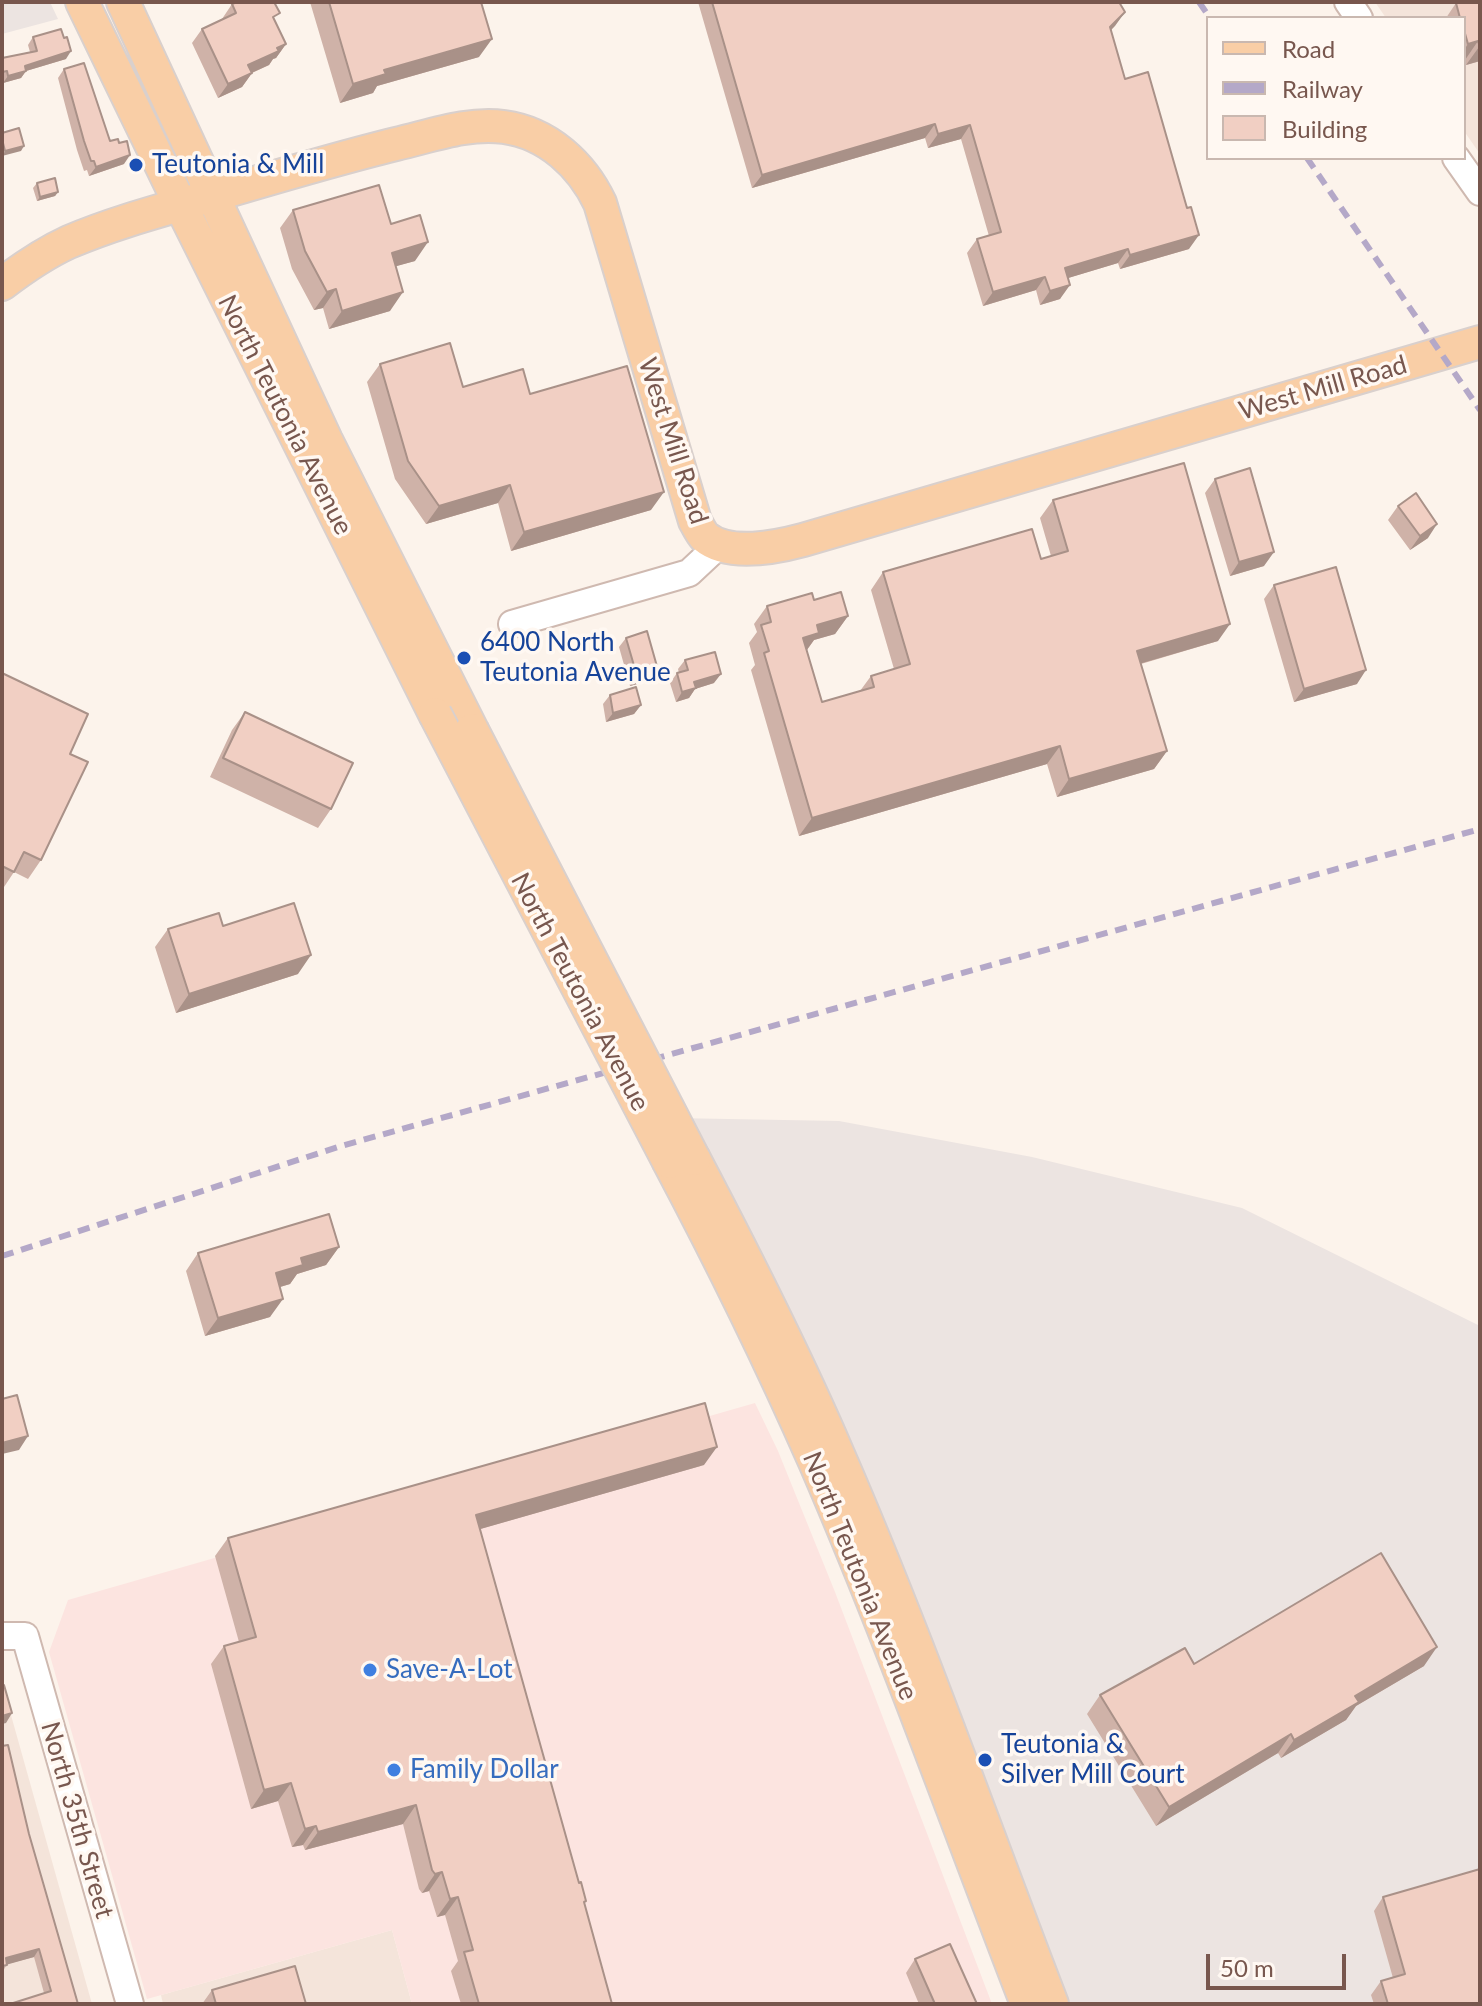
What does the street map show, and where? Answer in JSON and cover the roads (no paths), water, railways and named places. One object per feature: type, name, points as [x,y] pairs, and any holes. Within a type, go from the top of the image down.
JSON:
[{"type":"main road","name":"North Teutonia Avenue","points":[[82,2],[435,714],[682,1161],[770,1305],[844,1467],[904,1615],[1052,2004]]},
{"type":"main road","name":"North Teutonia Avenue","points":[[123,2],[326,440],[472,730],[682,1161],[855,1557],[1027,2004]]},
{"type":"main road","name":"West Mill Road","points":[[2,284],[22,268],[69,242],[180,204],[341,157],[468,127],[505,127],[538,138],[555,147],[588,179],[600,203],[695,521],[706,537],[720,544],[758,549],[794,542],[1480,342]]},
{"type":"street","points":[[1457,160],[1480,192]]},
{"type":"street","points":[[512,624],[689,573],[720,544]]},
{"type":"street","name":"North 35th Street","points":[[14,1636],[130,2004]]},
{"type":"railway","points":[[1199,2],[1209,16]]},
{"type":"railway","points":[[1308,160],[1480,410]]},
{"type":"railway","points":[[2,1256],[341,1146],[1480,829]]},
{"type":"place","name":"Teutonia & Mill","points":[[136,165]]},
{"type":"place","name":"6400 North Teutonia Avenue","points":[[464,658]]},
{"type":"place","name":"Save-A-Lot","points":[[370,1670]]},
{"type":"place","name":"Teutonia & Silver Mill Court","points":[[985,1760]]},
{"type":"place","name":"Family Dollar","points":[[394,1770]]}]
